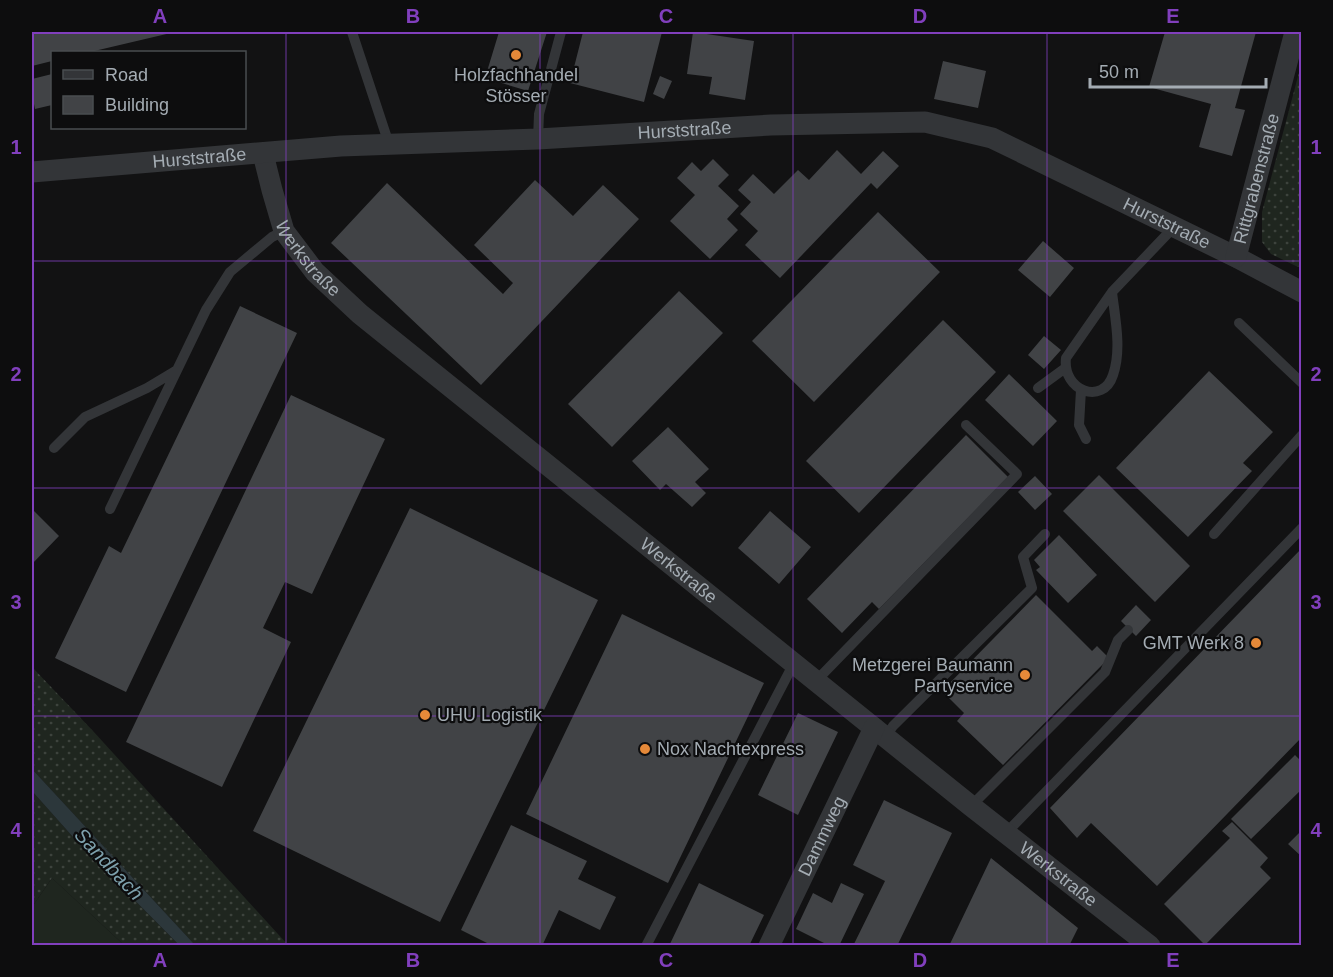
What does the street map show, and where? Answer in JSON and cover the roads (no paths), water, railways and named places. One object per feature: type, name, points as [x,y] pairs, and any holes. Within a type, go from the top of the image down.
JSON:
[{"type":"street","name":"Rittgrabenstraße","points":[[1236,257],[1295,32]]},
{"type":"street","name":"Hurststraße","points":[[32,172],[341,146],[538,139],[771,124],[925,122],[992,138],[1174,226],[1302,292]]},
{"type":"street","name":"Werkstraße","points":[[263,154],[284,231],[315,272],[360,314],[971,806],[1150,945]]},
{"type":"street","name":"Dammweg","points":[[769,945],[880,732]]},
{"type":"lane","points":[[352,32],[389,144]]},
{"type":"lane","points":[[538,139],[539,114],[561,32]]},
{"type":"lane","points":[[1112,292],[1117,340],[1113,375],[1108,385],[1098,392],[1081,390],[1070,381],[1065,369],[1065,358],[1112,292],[1174,226]]},
{"type":"lane","points":[[110,509],[206,310],[230,272],[272,237],[284,231]]},
{"type":"lane","points":[[1239,323],[1302,383]]},
{"type":"lane","points":[[1038,388],[1065,369]]},
{"type":"lane","points":[[54,448],[85,417],[147,388],[177,370]]},
{"type":"lane","points":[[1081,390],[1079,425],[1086,439]]},
{"type":"lane","points":[[816,681],[1017,474],[966,425]]},
{"type":"lane","points":[[1214,534],[1302,435]]},
{"type":"lane","points":[[1006,833],[1302,528]]},
{"type":"lane","points":[[880,732],[893,726],[1032,588],[1023,557],[1045,534]]},
{"type":"lane","points":[[971,806],[1105,672],[1118,640],[1128,630]]},
{"type":"lane","points":[[646,945],[794,663]]},
{"type":"water","name":"Sandbach","points":[[32,769],[195,945],[179,945],[81,846],[32,791]]},
{"type":"place","name":"Holzfachhandel Stösser","points":[[516,55]]},
{"type":"place","name":"GMT Werk 8","points":[[1256,643]]},
{"type":"place","name":"Metzgerei Baumann Partyservice","points":[[1025,675]]},
{"type":"place","name":"UHU Logistik","points":[[425,715]]},
{"type":"place","name":"Nox Nachtexpress","points":[[645,749]]}]
